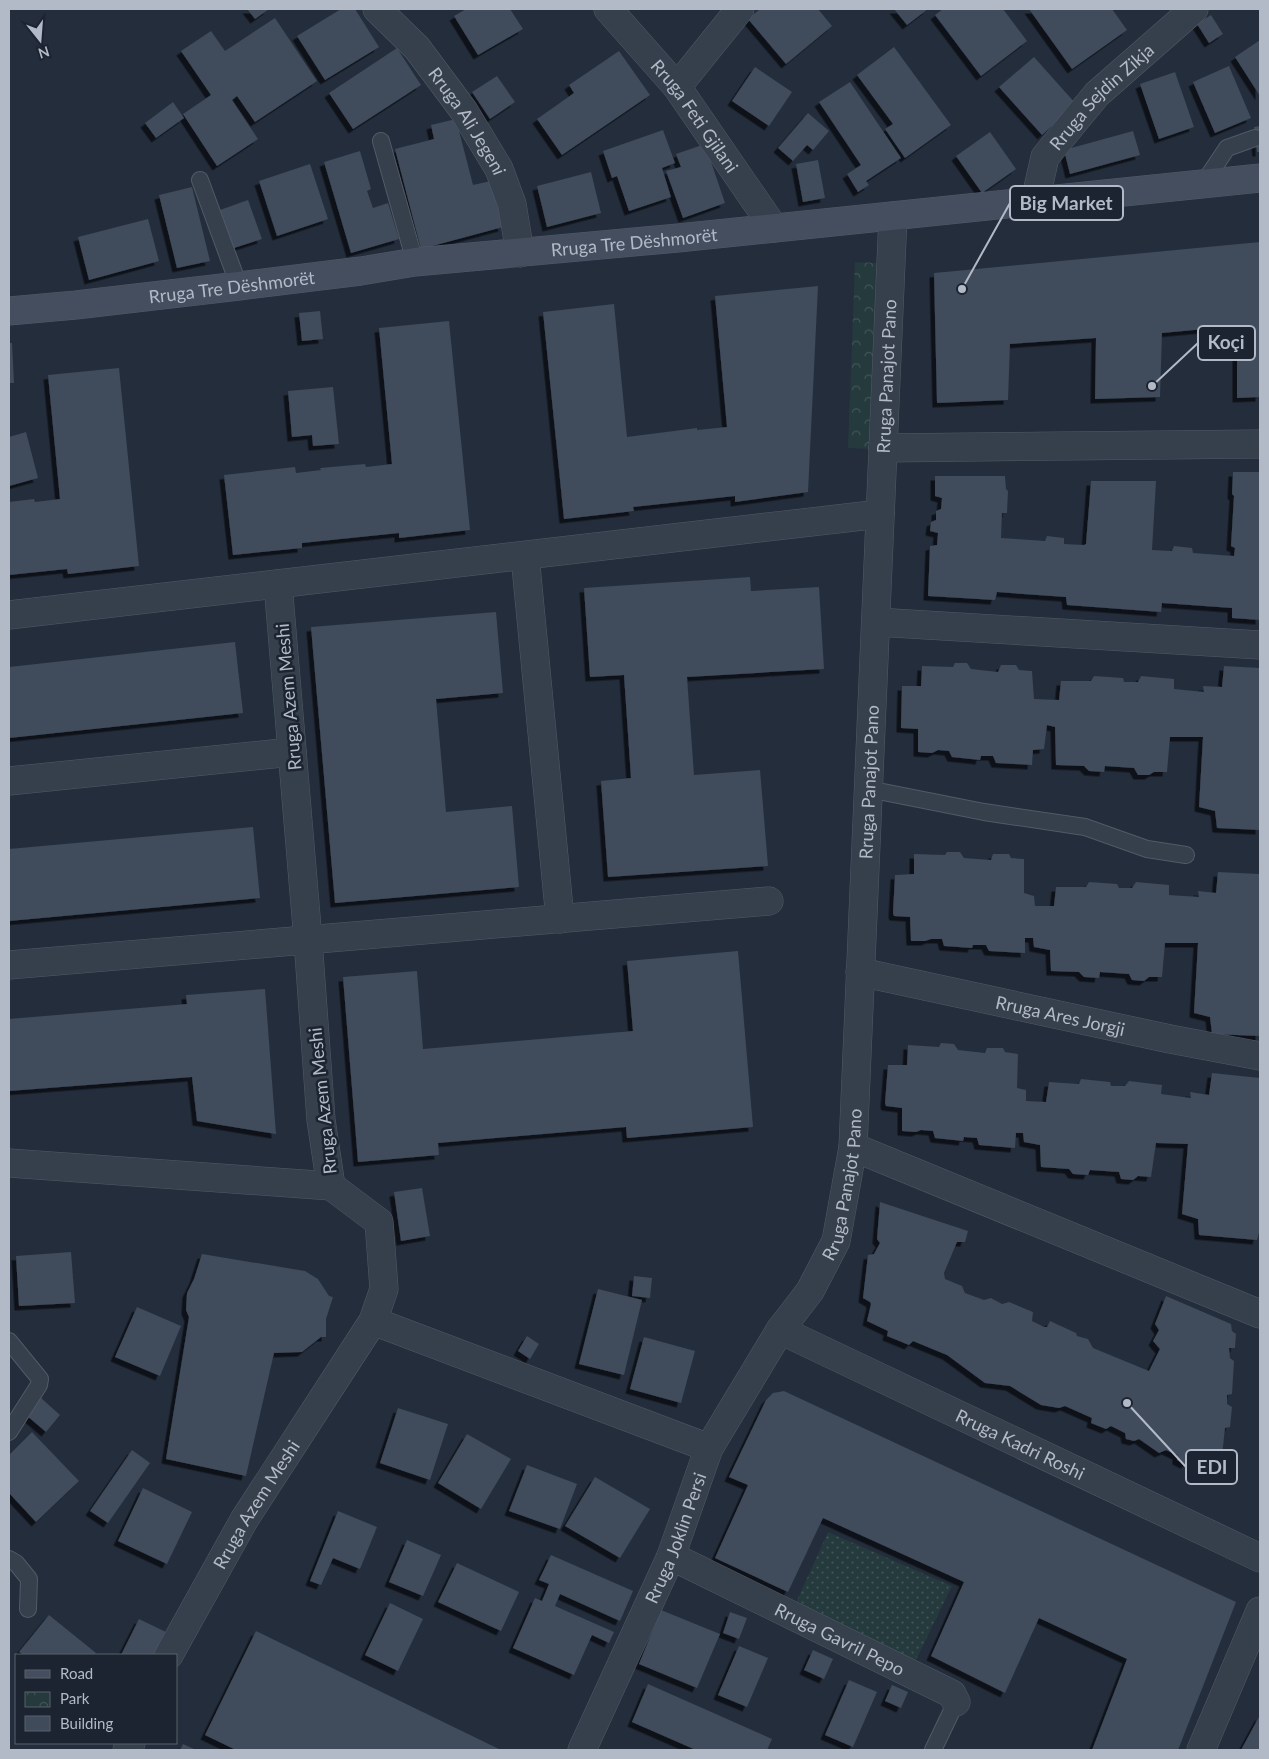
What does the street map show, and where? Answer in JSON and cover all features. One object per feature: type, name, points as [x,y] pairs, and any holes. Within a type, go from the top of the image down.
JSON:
[{"type":"main road","name":"Rruga Tre Dëshmorët","points":[[9,311],[239,286],[415,262],[774,228],[1260,178]]},
{"type":"street","name":"Rruga Ali Jegeni","points":[[377,9],[417,48],[464,111],[494,161],[512,204],[520,253]]},
{"type":"street","name":"Rruga Feti Gjilani","points":[[608,9],[676,87],[774,228]]},
{"type":"street","points":[[676,87],[740,9]]},
{"type":"street","name":"Rruga Sejdin Zikja","points":[[1035,201],[1045,157],[1097,94],[1194,9]]},
{"type":"street","name":"Rruga Panajot Pano","points":[[780,1330],[810,1291],[836,1241],[853,1148],[893,216]]},
{"type":"street","points":[[883,448],[1260,444]]},
{"type":"street","points":[[9,615],[880,514]]},
{"type":"street","points":[[525,556],[560,919]]},
{"type":"street","name":"Rruga Azem Meshi","points":[[170,1654],[244,1520],[374,1321],[384,1289],[379,1222],[331,1186],[321,1120],[278,584]]},
{"type":"street","points":[[876,622],[1260,646]]},
{"type":"street","points":[[9,781],[292,752]]},
{"type":"street","points":[[9,965],[769,901]]},
{"type":"street","name":"Rruga Ares Jorgji","points":[[860,972],[1170,1039],[1260,1056]]},
{"type":"street","points":[[853,1148],[1260,1314]]},
{"type":"street","points":[[9,1163],[331,1186]]},
{"type":"street","points":[[374,1321],[709,1448]]},
{"type":"street","name":"Rruga Joklin Persi","points":[[582,1750],[671,1556],[709,1448],[780,1330]]},
{"type":"street","name":"Rruga Kadri Roshi","points":[[780,1330],[1260,1558]]},
{"type":"street","name":"Rruga Gavril Pepo","points":[[671,1556],[952,1694],[956,1702]]},
{"type":"street","points":[[1201,1750],[1260,1612]]},
{"type":"lane","points":[[1203,184],[1227,148],[1255,138]]},
{"type":"lane","points":[[381,141],[415,262]]},
{"type":"lane","points":[[200,180],[239,286]]},
{"type":"lane","points":[[868,790],[984,812],[1085,827],[1147,849],[1186,855]]},
{"type":"lane","points":[[9,1341],[40,1379],[39,1385],[9,1432]]},
{"type":"lane","points":[[9,1559],[16,1563],[29,1579],[28,1609]]},
{"type":"lane","name":"Rruga Gavril Pepo","points":[[933,1750],[956,1702]]},
{"type":"green space","points":[[855,262],[878,263],[872,449],[848,448]]},
{"type":"green space","points":[[828,1532],[952,1586],[914,1664],[794,1607]]},
{"type":"building","points":[[247,9],[269,9],[255,19]]},
{"type":"building","points":[[341,9],[355,9],[379,47],[325,80],[297,36]]},
{"type":"building","points":[[466,9],[510,9],[523,29],[478,55],[454,16]]},
{"type":"building","points":[[760,9],[818,9],[832,26],[786,64],[748,19]]},
{"type":"building","points":[[894,9],[928,9],[907,25]]},
{"type":"building","points":[[943,9],[1003,9],[1027,41],[981,76],[935,15]]},
{"type":"building","points":[[1029,9],[1112,9],[1127,30],[1072,69]]},
{"type":"building","points":[[1211,15],[1223,34],[1209,43],[1197,24]]},
{"type":"building","points":[[275,18],[317,81],[255,122],[237,96],[232,100],[258,139],[217,166],[183,114],[211,95],[181,51],[211,31],[225,51]]},
{"type":"building","points":[[1260,40],[1260,96],[1235,57]]},
{"type":"building","points":[[894,47],[951,125],[905,158],[885,129],[893,124],[857,75]]},
{"type":"building","points":[[397,48],[421,85],[353,129],[329,93]]},
{"type":"building","points":[[619,51],[650,95],[562,155],[537,119],[574,93],[569,85]]},
{"type":"building","points":[[1034,57],[1076,104],[1042,135],[999,87]]},
{"type":"building","points":[[1229,66],[1251,118],[1215,133],[1193,82]]},
{"type":"building","points":[[755,67],[792,92],[769,126],[732,101]]},
{"type":"building","points":[[1175,72],[1194,127],[1159,139],[1140,84]]},
{"type":"building","points":[[497,76],[515,102],[490,119],[472,92]]},
{"type":"building","points":[[850,82],[901,158],[866,181],[869,185],[858,192],[847,174],[861,165],[819,102]]},
{"type":"building","points":[[173,102],[184,118],[156,138],[145,123]]},
{"type":"building","points":[[808,113],[829,131],[813,150],[807,145],[793,161],[778,148]]},
{"type":"building","points":[[456,119],[473,185],[491,181],[503,227],[421,249],[395,149],[434,139],[431,125]]},
{"type":"building","points":[[1260,126],[1260,152],[1257,152],[1254,127]]},
{"type":"building","points":[[663,130],[675,163],[662,168],[671,197],[629,211],[617,176],[612,178],[603,151]]},
{"type":"building","points":[[1133,131],[1140,155],[1070,174],[1064,150]]},
{"type":"building","points":[[990,132],[1016,169],[982,193],[956,156]]},
{"type":"building","points":[[705,144],[725,203],[683,218],[666,171],[681,167],[676,154]]},
{"type":"building","points":[[360,151],[371,189],[367,191],[373,208],[388,203],[399,239],[351,253],[324,162]]},
{"type":"building","points":[[818,160],[825,198],[803,202],[796,164]]},
{"type":"building","points":[[310,164],[328,219],[277,236],[259,181]]},
{"type":"building","points":[[591,172],[601,213],[547,227],[537,186]]},
{"type":"building","points":[[192,187],[210,261],[177,268],[159,195]]},
{"type":"building","points":[[248,200],[262,239],[234,248],[220,210]]},
{"type":"building","points":[[148,219],[159,261],[89,280],[78,237]]},
{"type":"building","points":[[1260,242],[1260,397],[1237,398],[1237,326],[1162,333],[1160,397],[1095,399],[1096,338],[1010,344],[1008,400],[937,403],[934,273]]},
{"type":"building","points":[[818,286],[808,492],[735,502],[735,496],[633,507],[634,511],[564,519],[543,312],[614,304],[627,437],[697,428],[697,430],[727,427],[715,296]]},
{"type":"building","points":[[320,311],[323,339],[302,341],[299,313]]},
{"type":"building","points":[[449,321],[470,530],[399,538],[399,533],[302,543],[302,548],[233,555],[224,475],[295,467],[296,473],[321,470],[320,468],[365,464],[366,467],[392,464],[379,328]]},
{"type":"building","points":[[9,343],[12,343],[14,383],[9,383]]},
{"type":"building","points":[[119,368],[139,566],[68,574],[67,569],[9,575],[9,502],[34,499],[35,502],[60,499],[48,375]]},
{"type":"building","points":[[333,387],[339,444],[313,446],[312,435],[292,437],[288,391]]},
{"type":"building","points":[[26,432],[38,478],[9,486],[9,437]]},
{"type":"building","points":[[1233,472],[1260,472],[1260,620],[1232,618],[1232,608],[1162,603],[1161,612],[1067,605],[1066,597],[997,592],[995,600],[928,596],[930,546],[937,545],[938,533],[930,531],[931,522],[936,520],[936,511],[941,509],[942,498],[935,496],[935,476],[1005,476],[1006,489],[1008,491],[1007,513],[1002,513],[1001,538],[1045,541],[1047,536],[1064,538],[1064,544],[1084,545],[1086,544],[1091,481],[1156,481],[1152,550],[1172,551],[1174,546],[1192,548],[1193,553],[1234,556],[1235,548],[1231,546],[1234,496],[1232,494]]},
{"type":"building","points":[[750,577],[751,591],[819,587],[824,669],[687,677],[694,775],[760,770],[768,866],[608,877],[601,781],[631,778],[624,675],[590,677],[584,588]]},
{"type":"building","points":[[496,612],[503,693],[436,699],[446,812],[512,806],[519,887],[335,903],[311,627]]},
{"type":"building","points":[[235,642],[243,713],[9,738],[9,667]]},
{"type":"building","points":[[955,663],[967,663],[971,669],[998,672],[1001,665],[1016,665],[1019,670],[1032,671],[1034,699],[1059,700],[1061,681],[1091,681],[1094,676],[1123,678],[1124,682],[1138,682],[1141,676],[1174,679],[1174,689],[1204,692],[1203,686],[1222,687],[1224,666],[1260,668],[1260,830],[1217,828],[1215,811],[1199,807],[1203,737],[1170,737],[1167,772],[1154,772],[1149,775],[1138,775],[1134,768],[1105,766],[1104,772],[1089,771],[1084,766],[1056,765],[1055,727],[1047,725],[1044,749],[1033,750],[1032,765],[996,763],[993,756],[981,756],[980,760],[952,757],[949,751],[918,752],[918,729],[901,728],[902,686],[921,686],[922,666],[953,667]]},
{"type":"building","points":[[253,827],[260,898],[9,921],[9,849]]},
{"type":"building","points":[[947,852],[960,852],[964,858],[991,860],[993,854],[1009,854],[1011,858],[1024,859],[1024,893],[1034,896],[1035,906],[1054,906],[1056,887],[1086,887],[1089,882],[1117,884],[1119,888],[1132,888],[1136,882],[1169,885],[1169,895],[1199,897],[1198,891],[1216,893],[1218,872],[1260,874],[1260,1036],[1212,1034],[1210,1017],[1194,1013],[1198,943],[1165,943],[1162,977],[1149,977],[1144,981],[1132,980],[1129,974],[1100,972],[1099,978],[1084,977],[1079,972],[1051,971],[1050,950],[1034,947],[1033,938],[1025,938],[1025,953],[989,951],[986,945],[973,945],[972,948],[944,946],[942,939],[911,941],[910,917],[894,916],[893,913],[895,875],[914,874],[914,854],[945,855]]},
{"type":"building","points":[[738,951],[753,1127],[627,1138],[626,1127],[438,1143],[439,1155],[358,1162],[343,977],[417,971],[423,1049],[633,1031],[627,961]]},
{"type":"building","points":[[265,989],[276,1134],[197,1121],[192,1077],[9,1091],[9,1019],[187,1004],[186,995]]},
{"type":"building","points":[[941,1043],[954,1044],[958,1050],[985,1053],[987,1048],[1003,1048],[1005,1052],[1018,1054],[1017,1088],[1026,1090],[1026,1101],[1046,1102],[1049,1082],[1079,1084],[1081,1079],[1110,1082],[1111,1086],[1125,1086],[1129,1081],[1162,1085],[1161,1094],[1191,1098],[1190,1092],[1209,1095],[1212,1073],[1260,1078],[1260,1229],[1257,1240],[1199,1235],[1198,1219],[1182,1214],[1188,1144],[1156,1143],[1151,1177],[1138,1176],[1133,1180],[1121,1179],[1119,1172],[1090,1170],[1088,1175],[1073,1174],[1069,1169],[1041,1167],[1040,1145],[1024,1142],[1023,1133],[1016,1133],[1015,1148],[979,1145],[977,1138],[964,1137],[963,1141],[935,1138],[933,1131],[902,1131],[902,1108],[886,1106],[885,1103],[888,1065],[907,1065],[908,1045],[939,1047]]},
{"type":"building","points":[[422,1188],[430,1236],[401,1241],[394,1192]]},
{"type":"building","points":[[880,1202],[968,1231],[965,1242],[957,1242],[944,1273],[945,1279],[962,1286],[965,1293],[984,1300],[991,1298],[1002,1304],[1009,1302],[1033,1312],[1032,1321],[1047,1327],[1050,1321],[1076,1333],[1077,1336],[1088,1339],[1093,1348],[1149,1371],[1160,1349],[1153,1341],[1159,1330],[1155,1324],[1166,1296],[1231,1324],[1232,1331],[1236,1334],[1235,1348],[1229,1348],[1230,1358],[1234,1361],[1232,1394],[1227,1395],[1227,1404],[1232,1407],[1230,1427],[1225,1428],[1222,1456],[1224,1461],[1224,1478],[1221,1479],[1207,1473],[1206,1468],[1191,1460],[1185,1464],[1177,1460],[1177,1455],[1166,1450],[1159,1453],[1139,1439],[1134,1441],[1126,1439],[1125,1433],[1111,1426],[1106,1429],[1091,1423],[1092,1418],[1065,1406],[1059,1408],[1041,1405],[1010,1386],[985,1383],[947,1355],[913,1341],[909,1345],[887,1336],[888,1331],[867,1321],[871,1304],[863,1298],[868,1255],[874,1254],[880,1243],[877,1239]]},
{"type":"building","points":[[71,1252],[75,1303],[19,1306],[16,1256]]},
{"type":"building","points":[[202,1254],[305,1271],[318,1279],[329,1296],[333,1297],[326,1319],[326,1337],[321,1337],[302,1352],[274,1353],[246,1476],[166,1459],[189,1317],[186,1310],[187,1293],[194,1279]]},
{"type":"building","points":[[634,1276],[652,1278],[650,1298],[632,1296]]},
{"type":"building","points":[[598,1289],[642,1300],[624,1375],[579,1364]]},
{"type":"building","points":[[137,1307],[181,1326],[160,1376],[115,1357]]},
{"type":"building","points":[[527,1336],[539,1344],[530,1359],[518,1351]]},
{"type":"building","points":[[644,1337],[695,1351],[681,1403],[630,1389]]},
{"type":"building","points":[[784,1391],[1236,1602],[1178,1750],[1092,1750],[1127,1659],[1039,1618],[1005,1693],[931,1656],[964,1582],[823,1518],[788,1592],[715,1558],[748,1485],[729,1477],[766,1400],[773,1393]]},
{"type":"building","points":[[41,1398],[60,1415],[46,1432],[26,1415]]},
{"type":"building","points":[[398,1408],[448,1424],[430,1480],[380,1463]]},
{"type":"building","points":[[32,1432],[79,1481],[36,1522],[9,1493],[9,1455]]},
{"type":"building","points":[[467,1434],[511,1459],[481,1509],[438,1483]]},
{"type":"building","points":[[132,1450],[150,1463],[108,1523],[90,1511]]},
{"type":"building","points":[[527,1465],[577,1484],[560,1529],[509,1511]]},
{"type":"building","points":[[595,1477],[650,1509],[620,1558],[565,1526]]},
{"type":"building","points":[[143,1488],[192,1512],[167,1564],[118,1541]]},
{"type":"building","points":[[338,1511],[377,1527],[360,1569],[333,1558],[321,1585],[310,1581]]},
{"type":"building","points":[[407,1540],[441,1555],[423,1596],[389,1582]]},
{"type":"building","points":[[551,1555],[633,1591],[620,1621],[560,1594],[555,1606],[614,1632],[609,1643],[592,1635],[574,1675],[513,1648],[535,1598],[542,1601],[549,1584],[539,1580]]},
{"type":"building","points":[[457,1563],[519,1592],[501,1631],[438,1602]]},
{"type":"building","points":[[390,1603],[423,1619],[398,1671],[365,1655]]},
{"type":"building","points":[[661,1610],[720,1634],[697,1688],[639,1664]]},
{"type":"building","points":[[730,1612],[747,1618],[739,1639],[723,1633]]},
{"type":"building","points":[[49,1615],[96,1653],[22,1654],[19,1652]]},
{"type":"building","points":[[139,1619],[166,1632],[155,1654],[122,1654]]},
{"type":"building","points":[[256,1631],[501,1750],[236,1750],[205,1735]]},
{"type":"building","points":[[739,1646],[768,1658],[747,1707],[718,1695]]},
{"type":"building","points":[[813,1650],[833,1659],[824,1679],[804,1670]]},
{"type":"building","points":[[849,1680],[877,1692],[853,1747],[825,1735]]},
{"type":"building","points":[[648,1684],[772,1739],[767,1750],[696,1750],[632,1722]]},
{"type":"building","points":[[892,1685],[908,1692],[901,1708],[885,1701]]},
{"type":"building","points":[[1260,1715],[1260,1750],[1241,1750]]},
{"type":"building","points":[[183,1744],[196,1750],[180,1750]]},
{"type":"place","name":"Big Market","points":[[962,289]]},
{"type":"place","name":"Koçi","points":[[1152,386]]},
{"type":"place","name":"EDI","points":[[1127,1403]]}]
